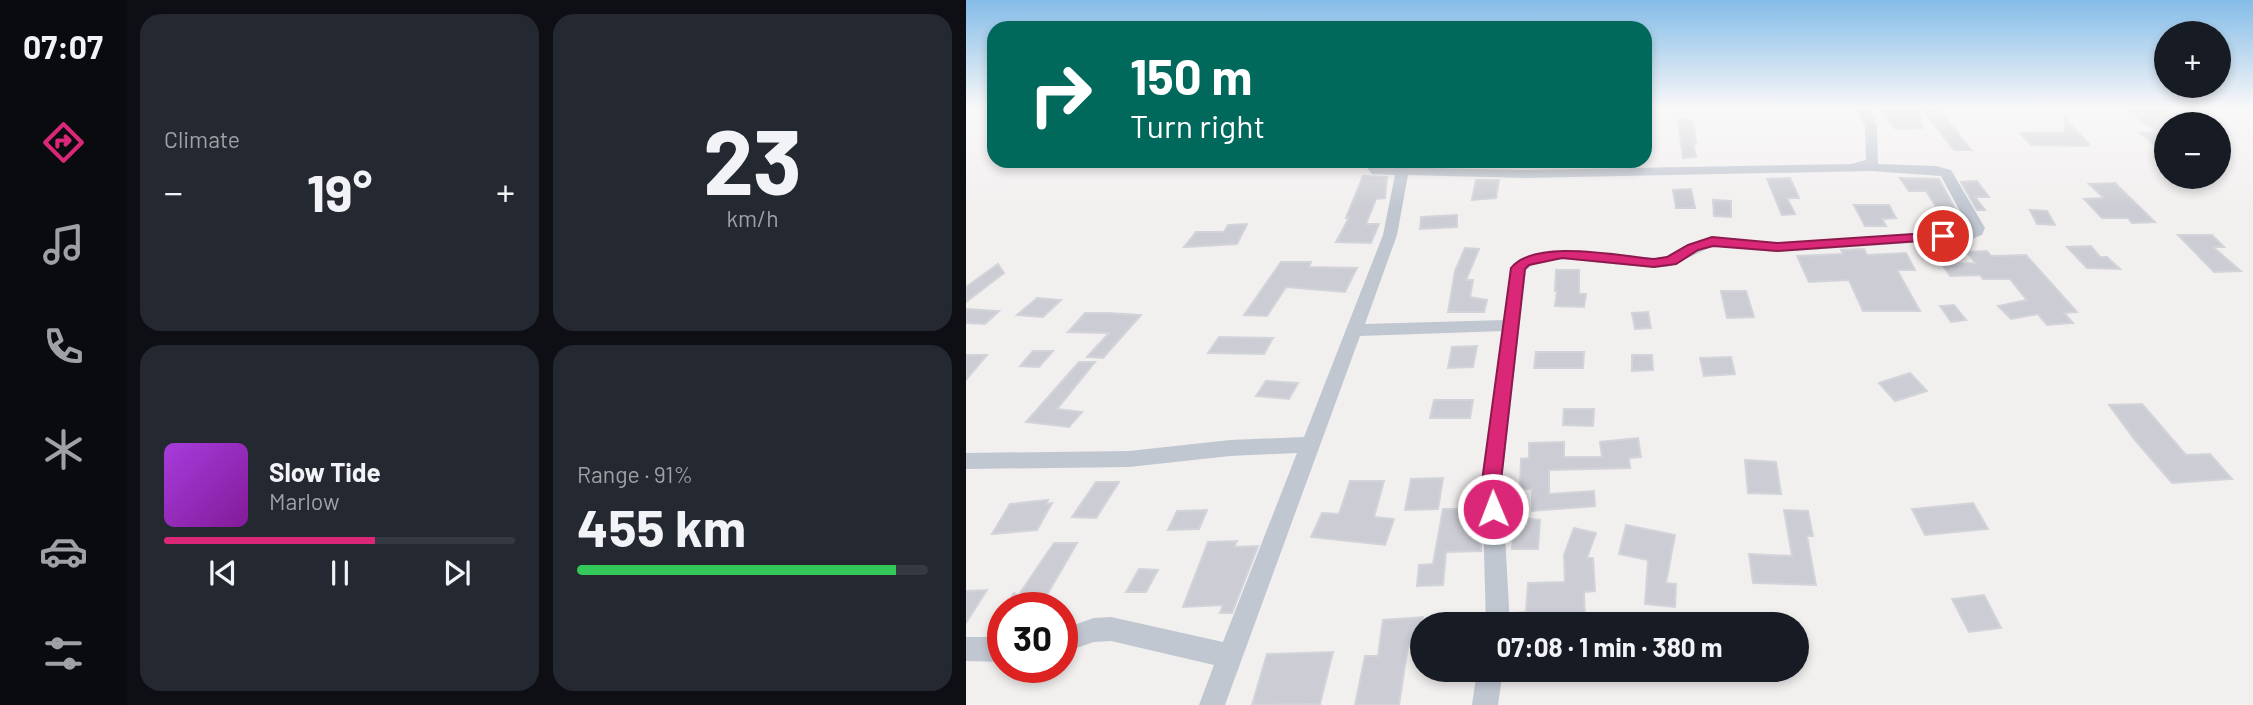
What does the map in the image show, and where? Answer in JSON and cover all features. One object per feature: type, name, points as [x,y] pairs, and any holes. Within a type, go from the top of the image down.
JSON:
[{"type":"street","points":[[1652,167],[1872,164],[1871,142]]},
{"type":"street","points":[[1402,171],[1525,174],[1871,167],[1936,170],[1946,173],[1978,228],[1978,232],[1971,235],[1777,247],[1712,242],[1693,248],[1671,261],[1654,263],[1552,254],[1524,262],[1518,268],[1492,481],[1497,612]]},
{"type":"street","points":[[1374,168],[1377,171],[1402,171],[1603,168]]},
{"type":"street","points":[[1212,705],[1390,235],[1402,171]]},
{"type":"street","points":[[1356,330],[1513,325]]},
{"type":"street","points":[[966,460],[1129,459],[1230,448],[1310,445]]},
{"type":"street","points":[[1078,635],[1111,629],[1230,656]]},
{"type":"street","points":[[966,649],[987,650]]},
{"type":"street","points":[[1485,705],[1488,682]]},
{"type":"building","points":[[1681,142],[1696,142],[1693,144],[1696,157],[1683,158]]},
{"type":"building","points":[[1948,142],[1964,142],[1971,150],[1954,150]]},
{"type":"building","points":[[2028,142],[2089,144],[2085,144],[2087,146],[2031,145]]},
{"type":"building","points":[[1363,176],[1387,177],[1385,198],[1376,199],[1366,224],[1379,224],[1371,243],[1336,242],[1349,218],[1346,218]]},
{"type":"building","points":[[1790,178],[1799,198],[1787,198],[1795,214],[1782,215],[1767,179]]},
{"type":"building","points":[[1900,178],[1939,179],[1965,227],[1949,227],[1926,191],[1909,191]]},
{"type":"building","points":[[1476,180],[1499,180],[1496,198],[1472,200]]},
{"type":"building","points":[[1977,181],[1989,197],[1975,197],[1985,210],[1977,210],[1961,182]]},
{"type":"building","points":[[2115,183],[2155,222],[2132,223],[2128,218],[2102,218],[2084,199],[2104,198],[2089,184]]},
{"type":"building","points":[[1691,189],[1695,208],[1676,208],[1673,190]]},
{"type":"building","points":[[1713,200],[1731,201],[1731,217],[1714,216]]},
{"type":"building","points":[[1854,205],[1889,205],[1896,218],[1882,219],[1886,226],[1865,226]]},
{"type":"building","points":[[2030,210],[2047,211],[2055,225],[2037,224]]},
{"type":"building","points":[[1457,215],[1457,227],[1420,229],[1421,217]]},
{"type":"building","points":[[1247,224],[1237,244],[1184,247],[1196,232],[1224,232],[1228,225]]},
{"type":"building","points":[[2178,235],[2212,235],[2224,247],[2213,247],[2241,271],[2214,272]]},
{"type":"building","points":[[2091,246],[2100,257],[2107,257],[2120,269],[2087,268],[2067,247]]},
{"type":"building","points":[[1465,248],[1479,249],[1466,280],[1473,280],[1470,297],[1487,300],[1484,312],[1448,312],[1455,271]]},
{"type":"building","points":[[1864,249],[1867,255],[1906,253],[1915,270],[1897,270],[1920,311],[1863,311],[1849,280],[1809,282],[1797,256],[1843,254],[1841,250]]},
{"type":"building","points":[[1987,251],[1991,256],[2026,255],[2077,312],[2064,313],[2073,323],[2047,325],[2038,314],[2011,319],[1998,306],[2027,300],[2010,279],[1983,279],[1980,275],[1950,276],[1942,264],[1975,263],[1967,252]]},
{"type":"building","points":[[1281,262],[1311,262],[1309,267],[1357,268],[1345,292],[1286,287],[1267,316],[1244,315]]},
{"type":"building","points":[[998,264],[1004,273],[966,302],[966,287]]},
{"type":"building","points":[[1556,270],[1579,270],[1579,294],[1586,294],[1584,307],[1555,306]]},
{"type":"building","points":[[1721,291],[1746,291],[1754,317],[1727,318]]},
{"type":"building","points":[[1037,298],[1061,300],[1043,317],[1017,315]]},
{"type":"building","points":[[1954,305],[1966,320],[1951,322],[1940,306]]},
{"type":"building","points":[[966,309],[999,311],[985,324],[966,323]]},
{"type":"building","points":[[1648,312],[1651,328],[1635,329],[1632,313]]},
{"type":"building","points":[[1085,313],[1141,315],[1103,358],[1087,357],[1109,333],[1068,332]]},
{"type":"building","points":[[1219,337],[1273,338],[1264,354],[1208,353]]},
{"type":"building","points":[[1477,346],[1473,367],[1448,368],[1452,347]]},
{"type":"building","points":[[1033,351],[1053,351],[1039,367],[1020,366]]},
{"type":"building","points":[[1536,352],[1584,352],[1583,368],[1534,368]]},
{"type":"building","points":[[966,355],[987,355],[966,380]]},
{"type":"building","points":[[1632,355],[1652,355],[1653,370],[1632,371]]},
{"type":"building","points":[[1731,357],[1735,374],[1704,376],[1700,358]]},
{"type":"building","points":[[1079,362],[1095,362],[1057,409],[1082,412],[1069,427],[1026,422]]},
{"type":"building","points":[[1910,373],[1927,391],[1895,401],[1879,383]]},
{"type":"building","points":[[1266,381],[1298,383],[1289,399],[1256,396]]},
{"type":"building","points":[[1434,400],[1473,400],[1470,418],[1430,418]]},
{"type":"building","points":[[2142,404],[2186,455],[2210,454],[2232,479],[2172,483],[2109,405]]},
{"type":"building","points":[[1564,409],[1594,409],[1593,426],[1563,425]]},
{"type":"building","points":[[1638,438],[1641,457],[1629,458],[1630,468],[1549,470],[1549,494],[1594,491],[1595,506],[1532,511],[1532,489],[1520,489],[1521,459],[1529,458],[1529,443],[1564,442],[1564,457],[1602,457],[1600,442]]},
{"type":"building","points":[[1745,460],[1776,462],[1781,494],[1748,493]]},
{"type":"building","points":[[1443,478],[1438,509],[1405,510],[1411,479]]},
{"type":"building","points":[[1350,481],[1384,481],[1374,517],[1394,519],[1385,545],[1311,537],[1322,513],[1339,514]]},
{"type":"building","points":[[1096,482],[1119,482],[1096,518],[1072,517]]},
{"type":"building","points":[[1048,500],[1046,504],[1052,503],[1037,530],[992,534],[1010,504]]},
{"type":"building","points":[[1973,503],[1988,529],[1925,535],[1912,509]]},
{"type":"building","points":[[1443,509],[1480,509],[1481,551],[1446,552],[1443,585],[1417,586],[1419,565],[1433,564]]},
{"type":"building","points":[[1207,510],[1199,529],[1168,530],[1177,511]]},
{"type":"building","points":[[1784,510],[1808,511],[1813,536],[1807,536],[1816,585],[1753,583],[1749,554],[1792,556]]},
{"type":"building","points":[[1515,517],[1540,520],[1538,549],[1512,549]]},
{"type":"building","points":[[1626,525],[1675,535],[1666,583],[1676,584],[1675,607],[1645,604],[1648,560],[1619,554]]},
{"type":"building","points":[[1574,528],[1596,533],[1587,558],[1593,558],[1595,591],[1584,592],[1585,612],[1526,612],[1528,583],[1565,582],[1564,555]]},
{"type":"building","points":[[1237,541],[1234,547],[1258,546],[1232,613],[1220,613],[1223,605],[1183,607],[1208,542]]},
{"type":"building","points":[[1054,543],[1077,543],[1049,592],[1021,592]]},
{"type":"building","points":[[1139,569],[1158,570],[1146,592],[1126,592]]},
{"type":"building","points":[[987,590],[966,623],[966,591]]},
{"type":"building","points":[[1984,595],[2001,628],[1969,632],[1952,599]]},
{"type":"building","points":[[1410,618],[1410,646],[1399,705],[1355,705],[1365,656],[1378,656],[1383,620]]},
{"type":"building","points":[[1333,652],[1320,704],[1252,705],[1267,654]]},
{"type":"route","points":[[1493,509],[1492,481],[1518,268],[1524,262],[1562,254],[1654,263],[1671,261],[1693,248],[1712,242],[1777,247],[1943,236]]}]
